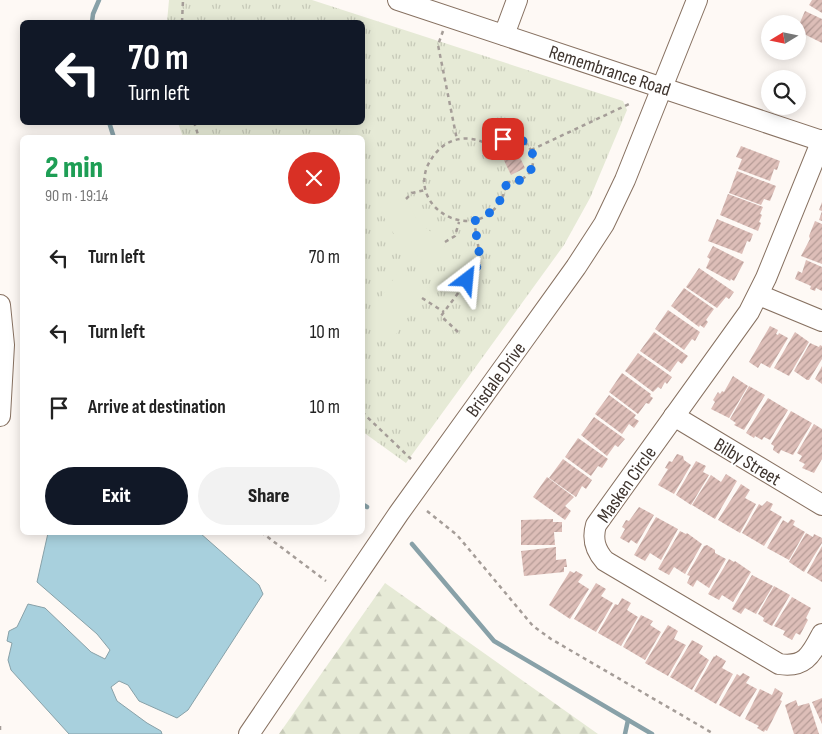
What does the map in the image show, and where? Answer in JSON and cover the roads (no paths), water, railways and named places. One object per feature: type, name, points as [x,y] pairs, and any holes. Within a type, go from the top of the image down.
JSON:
[{"type":"street","name":"Remembrance Road","points":[[398,0],[822,140]]},
{"type":"street","points":[[504,35],[518,0]]},
{"type":"street","name":"Brisdale Drive","points":[[249,734],[399,513],[576,267],[604,224],[625,180],[697,0]]},
{"type":"street","name":"Masken Circle","points":[[822,140],[759,295],[749,312],[596,525],[593,535],[598,554],[605,561],[779,664],[795,664],[804,661],[810,656],[822,634]]},
{"type":"street","points":[[759,295],[822,321]]},
{"type":"street","points":[[0,305],[4,345],[0,416]]},
{"type":"street","name":"Bilby Street","points":[[674,416],[822,505]]},
{"type":"water","points":[[48,535],[202,535],[259,585],[263,594],[188,710],[177,718],[139,701],[128,685],[119,681],[111,687],[117,701],[161,731],[162,734],[69,734],[11,670],[8,660],[12,643],[7,641],[9,631],[17,627],[28,604],[45,608],[91,652],[105,659],[110,650],[97,634],[37,582]]},
{"type":"waterway","points":[[92,20],[99,0]]},
{"type":"waterway","points":[[110,125],[113,135]]},
{"type":"waterway","points":[[412,544],[494,641],[652,734]]},
{"type":"waterway","points":[[625,734],[628,720]]}]
